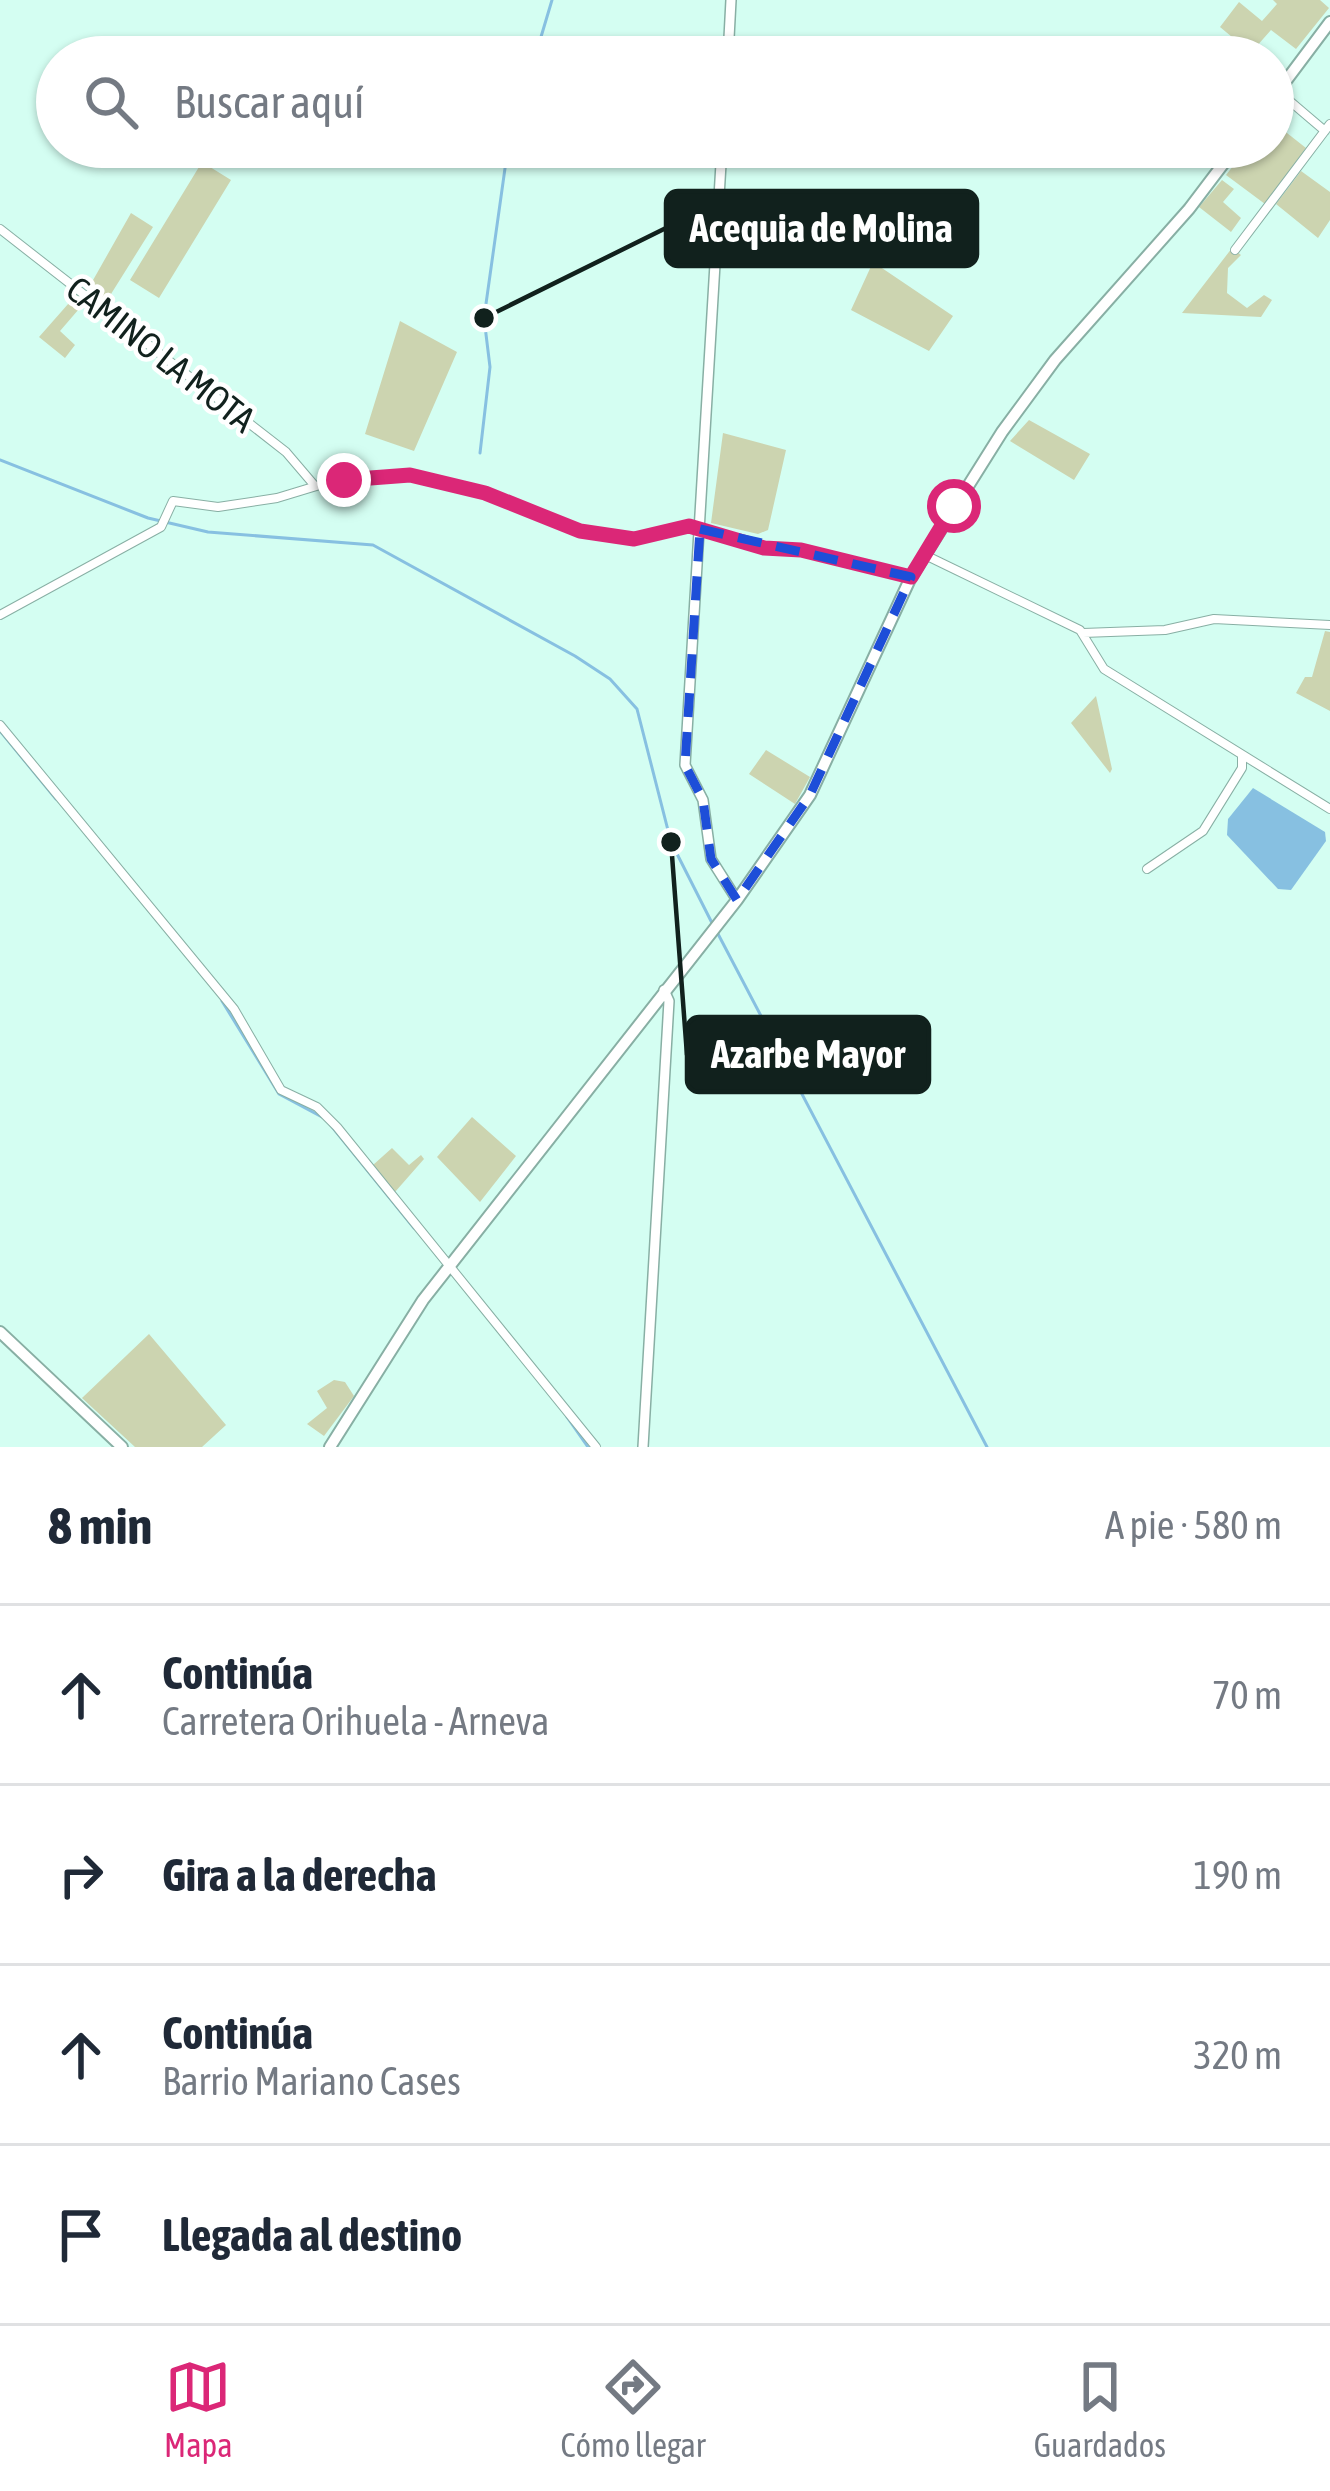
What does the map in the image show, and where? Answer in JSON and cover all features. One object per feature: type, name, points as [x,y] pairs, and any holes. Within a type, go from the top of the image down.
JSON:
[{"type":"main road","points":[[1294,70],[1330,22]]},
{"type":"main road","points":[[330,1447],[448,1266],[737,900],[809,796],[911,577],[1055,360],[1218,168]]},
{"type":"main road","points":[[0,1332],[122,1447]]},
{"type":"street","points":[[729,36],[731,0]]},
{"type":"street","points":[[1235,250],[1327,128],[1294,106]]},
{"type":"street","points":[[721,168],[685,765],[703,800],[711,859],[737,900]]},
{"type":"street","name":"CAMINO LA MOTA","points":[[0,229],[286,452],[315,486]]},
{"type":"street","points":[[0,615],[160,527],[168,506],[180,499],[218,506],[378,474],[410,475],[485,493],[580,531],[634,539],[678,528],[700,529],[764,548],[801,550],[911,577]]},
{"type":"street","points":[[924,554],[1082,633],[1165,630],[1214,619],[1330,625]]},
{"type":"street","points":[[1082,633],[1104,669],[1330,809]]},
{"type":"street","points":[[0,725],[137,886],[234,1010],[281,1090],[317,1107],[337,1127],[596,1447]]},
{"type":"street","points":[[1147,869],[1203,831],[1242,768],[1243,755]]},
{"type":"street","points":[[643,1447],[669,1000],[664,990]]},
{"type":"highlighted area","points":[[700,529],[911,577],[810,795],[737,900],[711,859],[703,800],[685,765]]},
{"type":"green space","points":[[1273,0],[1320,0],[1329,8],[1296,49],[1294,36],[1279,36],[1271,30],[1266,36],[1231,36],[1220,27],[1239,2],[1262,21],[1277,4]]},
{"type":"green space","points":[[1294,139],[1306,148],[1294,164]]},
{"type":"green space","points":[[198,168],[212,168],[231,180],[159,298],[130,280]]},
{"type":"green space","points":[[1232,168],[1291,168],[1265,204],[1226,175]]},
{"type":"green space","points":[[1301,171],[1330,192],[1330,220],[1318,238],[1276,204]]},
{"type":"green space","points":[[1222,180],[1234,189],[1223,202],[1241,218],[1231,232],[1199,207]]},
{"type":"green space","points":[[131,213],[153,227],[106,302],[88,289]]},
{"type":"green space","points":[[1232,248],[1241,255],[1228,268],[1227,293],[1247,308],[1264,295],[1272,300],[1261,317],[1182,313]]},
{"type":"green space","points":[[873,262],[953,316],[929,351],[851,310]]},
{"type":"green space","points":[[76,295],[85,302],[60,331],[75,345],[65,358],[39,337]]},
{"type":"green space","points":[[400,321],[457,352],[414,451],[365,434]]},
{"type":"green space","points":[[1029,420],[1090,454],[1074,480],[1010,441]]},
{"type":"green space","points":[[723,433],[786,450],[768,530],[758,534],[711,523]]},
{"type":"green space","points":[[1325,631],[1330,632],[1330,711],[1296,693],[1305,677],[1312,677]]},
{"type":"green space","points":[[1096,696],[1112,769],[1110,773],[1071,723]]},
{"type":"green space","points":[[766,750],[810,777],[795,804],[749,774]]},
{"type":"green space","points":[[472,1117],[516,1156],[480,1202],[437,1157]]},
{"type":"green space","points":[[392,1148],[409,1165],[421,1155],[424,1159],[395,1192],[373,1165]]},
{"type":"green space","points":[[149,1334],[226,1425],[202,1447],[135,1447],[82,1398]]},
{"type":"green space","points":[[334,1380],[345,1382],[354,1396],[324,1436],[307,1424],[327,1408],[317,1391]]},
{"type":"water","points":[[1253,788],[1325,832],[1326,841],[1291,890],[1278,889],[1227,835],[1228,819]]},
{"type":"waterway","points":[[541,36],[552,0]]},
{"type":"waterway","points":[[480,453],[490,367],[484,318],[505,168]]},
{"type":"waterway","points":[[0,460],[148,518],[208,532],[373,545],[575,656],[610,679],[637,709],[671,842],[712,923]]},
{"type":"waterway","points":[[1,732],[56,799]]},
{"type":"waterway","points":[[717,932],[987,1447]]},
{"type":"waterway","points":[[222,1001],[279,1094],[322,1117]]},
{"type":"waterway","points":[[329,1123],[414,1228]]},
{"type":"waterway","points":[[567,1417],[588,1447]]},
{"type":"place","name":"Acequia de Molina","points":[[484,318]]},
{"type":"place","name":"Azarbe Mayor","points":[[671,842]]},
{"type":"route","points":[[344,480],[410,475],[485,493],[580,531],[634,539],[689,526],[764,548],[801,550],[911,577],[954,506]]}]
